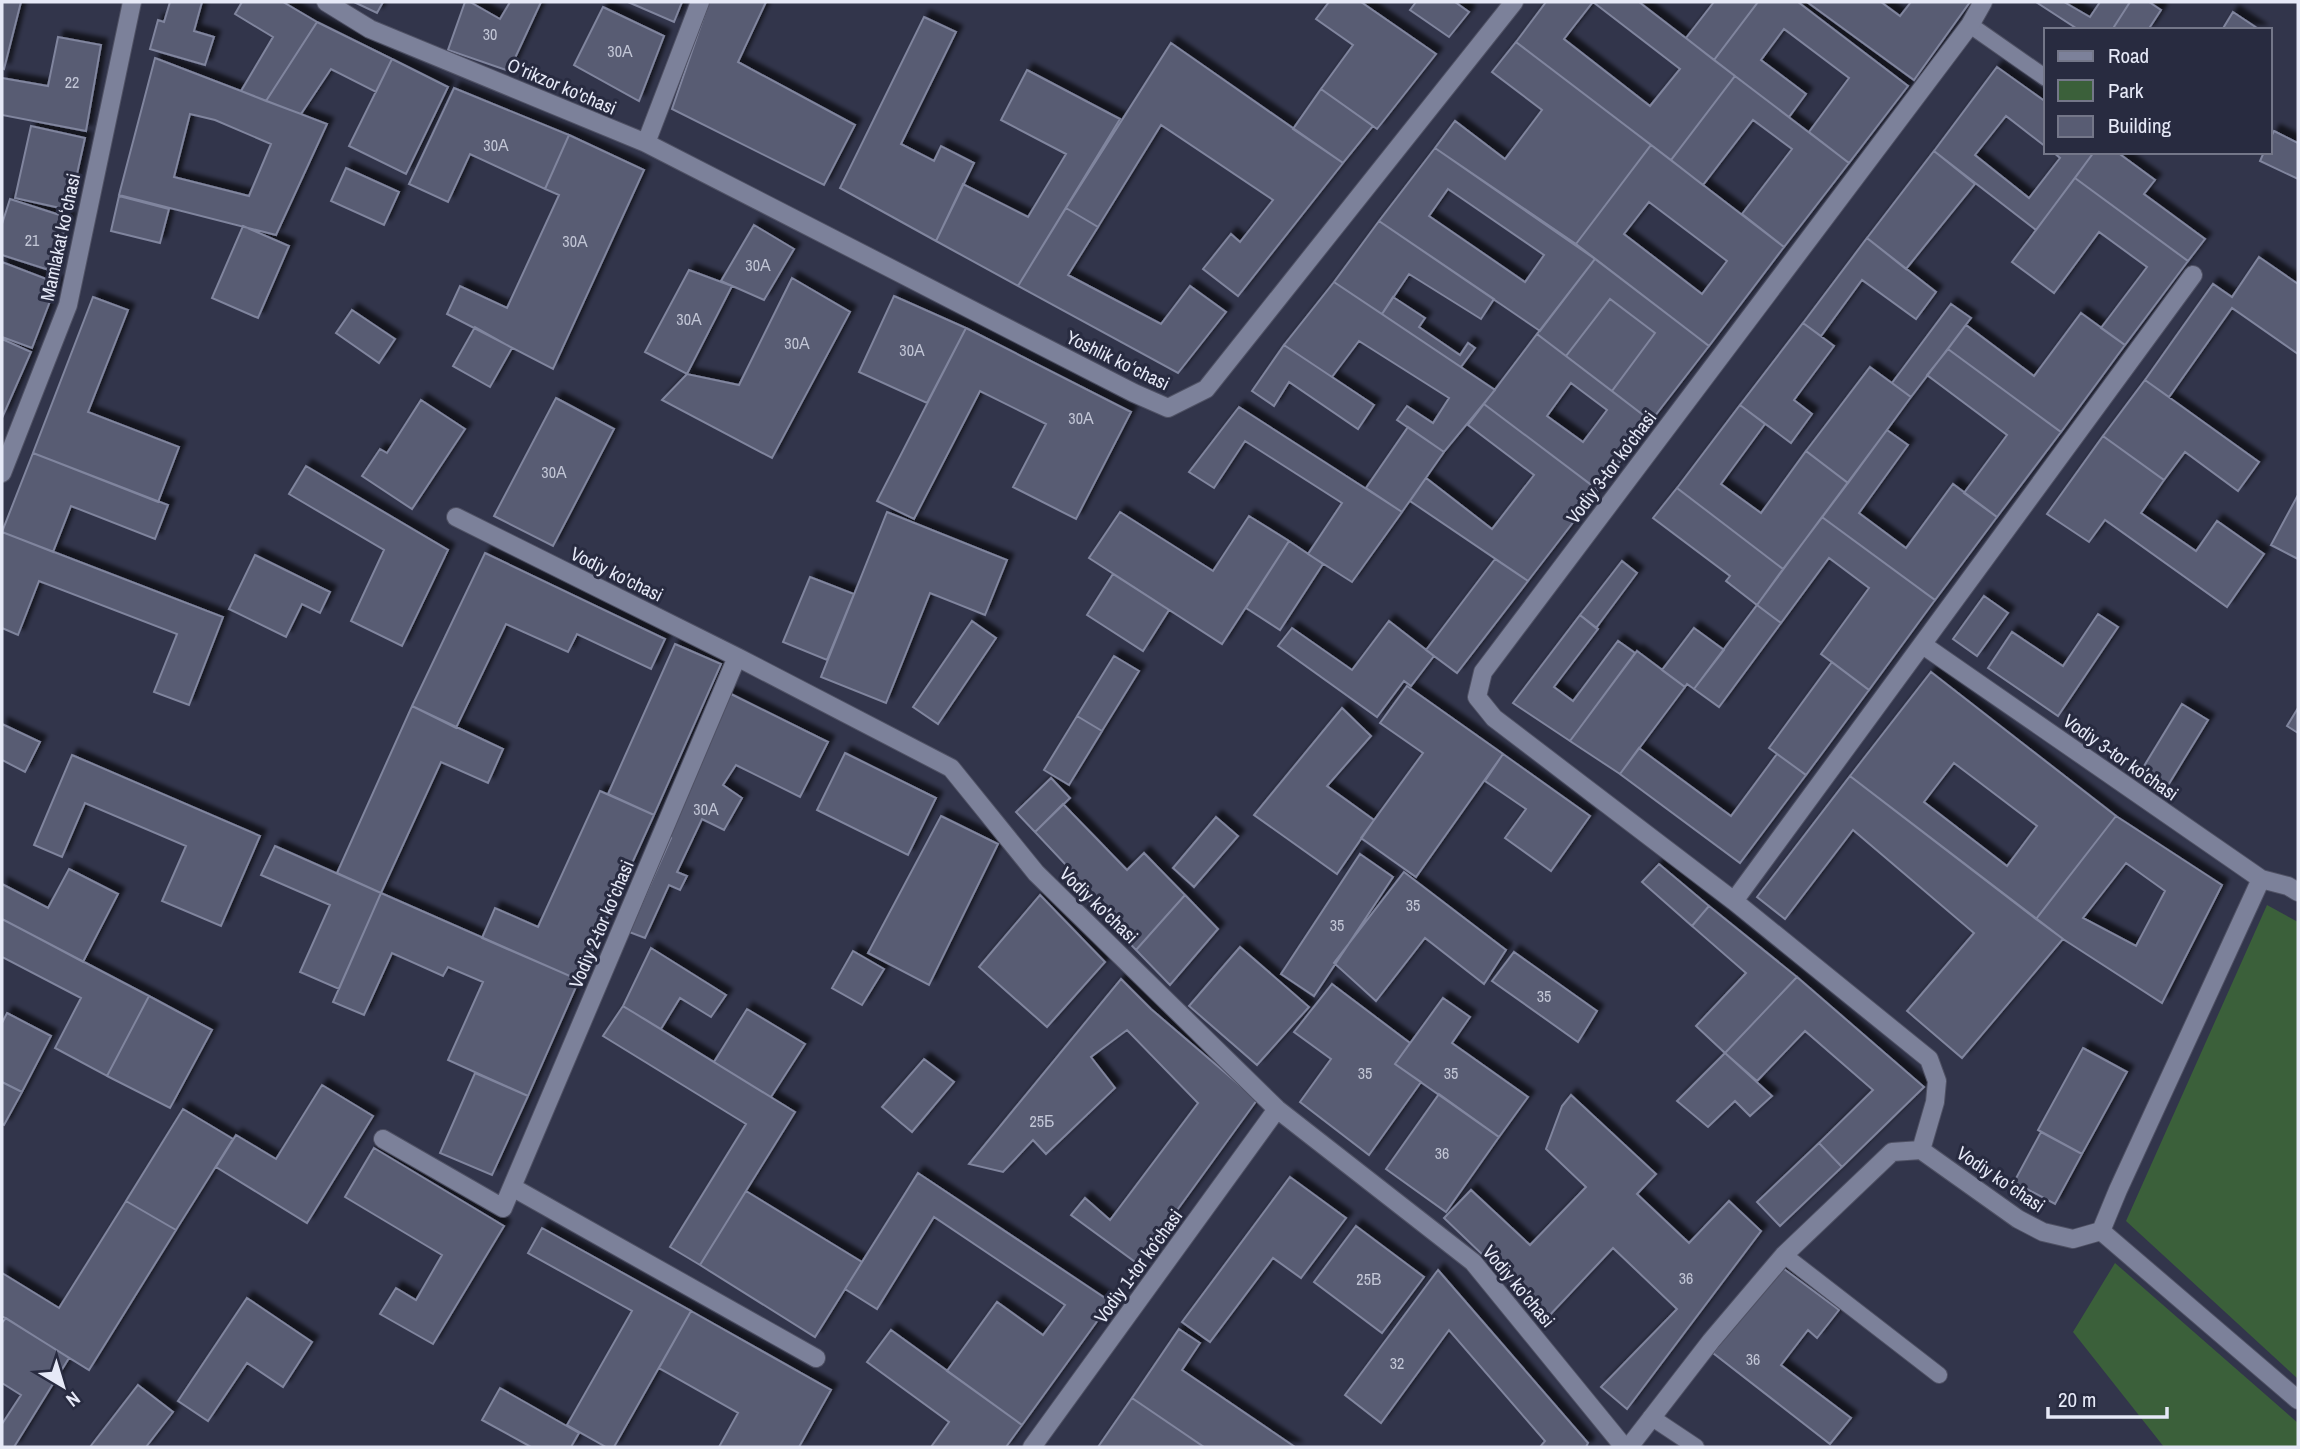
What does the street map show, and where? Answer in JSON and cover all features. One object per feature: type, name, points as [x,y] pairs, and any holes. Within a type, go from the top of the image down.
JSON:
[{"type":"street","name":"Mamlakat koʻchasi","points":[[2,473],[68,305],[131,2]]},
{"type":"street","name":"Oʻrikzor ko'chasi","points":[[326,2],[370,29],[646,143]]},
{"type":"street","points":[[646,143],[700,2]]},
{"type":"street","name":"Yoshlik koʻchasi","points":[[646,143],[1168,408],[1206,388],[1514,2]]},
{"type":"street","name":"Vodiy 3-tor koʼchasi","points":[[1921,1150],[1937,1081],[1929,1059],[1734,901],[1493,719],[1476,697],[1483,672],[1970,25],[1983,2]]},
{"type":"street","points":[[1734,901],[2193,275]]},
{"type":"street","name":"Vodiy ko'chasi","points":[[456,517],[737,657],[951,768],[1036,873],[1277,1109],[1474,1262],[1626,1447]]},
{"type":"street","name":"Vodiy 3-tor koʼchasi","points":[[1923,645],[2261,879]]},
{"type":"street","name":"Vodiy 2-tor ko‘chasi","points":[[383,1139],[503,1208],[737,657]]},
{"type":"street","points":[[2298,892],[2288,886],[2261,879],[2101,1231],[2298,1400]]},
{"type":"street","name":"Vodiy 1-tor koʼchasi","points":[[1032,1447],[1277,1109]]},
{"type":"street","points":[[1626,1447],[1784,1255],[1892,1152],[1921,1150]]},
{"type":"street","name":"Vodiy koʻchasi","points":[[1921,1150],[2018,1219],[2043,1232],[2073,1239],[2101,1231]]},
{"type":"street","points":[[512,1187],[816,1358]]},
{"type":"lane","points":[[1970,25],[2044,77]]},
{"type":"lane","points":[[1784,1255],[1940,1375]]},
{"type":"lane","points":[[1651,1417],[1696,1447]]},
{"type":"green space","points":[[2267,905],[2298,922],[2298,1379],[2126,1221]]},
{"type":"green space","points":[[2115,1263],[2298,1423],[2298,1447],[2164,1447],[2073,1332]]},
{"type":"building","points":[[2,2],[21,2],[4,69],[2,68]]},
{"type":"building","points":[[170,2],[202,2],[194,31],[214,37],[205,65],[150,49],[158,20],[164,22]]},
{"type":"building","points":[[242,2],[283,2],[317,22],[266,101],[241,91],[273,37],[235,14]]},
{"type":"building","points":[[354,2],[383,2],[377,13]]},
{"type":"building","points":[[465,2],[470,2],[500,19],[510,2],[541,2],[509,71],[448,50]]},
{"type":"building","points":[[628,2],[682,2],[674,22]]},
{"type":"building","points":[[709,2],[766,2],[738,62],[855,125],[824,185],[672,109]]},
{"type":"building","points":[[1329,2],[1361,2],[1436,54],[1377,129],[1321,89],[1353,45],[1316,19]]},
{"type":"building","points":[[1416,2],[1455,2],[1469,12],[1449,37],[1410,10]]},
{"type":"building","points":[[1546,2],[1593,2],[1639,2],[1735,76],[1671,160],[1516,42]],"holes":[[[1593,2],[1680,69],[1650,106],[1564,39]]]},
{"type":"building","points":[[1714,2],[1758,2],[1714,60],[1686,38]]},
{"type":"building","points":[[1758,2],[1798,2],[1908,86],[1849,163],[1809,132],[1849,78],[1784,29],[1761,60],[1806,94],[1789,117],[1714,60]]},
{"type":"building","points":[[1807,2],[1881,2],[1900,16],[1911,2],[1970,2],[1914,80]]},
{"type":"building","points":[[2036,2],[2064,2],[2090,17],[2100,2],[2130,2],[2113,28],[2076,28]]},
{"type":"building","points":[[2130,2],[2149,2],[2161,10],[2149,28],[2113,28]]},
{"type":"building","points":[[603,7],[664,36],[639,101],[574,65]]},
{"type":"building","points":[[2233,12],[2257,28],[2223,28]]},
{"type":"building","points":[[924,17],[956,32],[901,144],[934,161],[941,146],[974,163],[936,241],[840,188]]},
{"type":"building","points":[[317,22],[392,59],[376,92],[331,69],[301,114],[266,101]]},
{"type":"building","points":[[58,37],[101,45],[86,131],[2,115],[2,78],[48,86]]},
{"type":"building","points":[[1516,42],[1651,145],[1576,244],[1435,148],[1455,121],[1505,159],[1542,110],[1492,72]]},
{"type":"building","points":[[1171,43],[1343,163],[1238,296],[1203,269],[1231,234],[1240,242],[1273,200],[1161,125],[1098,227],[1066,208]]},
{"type":"building","points":[[155,58],[327,124],[276,235],[119,195]],"holes":[[[190,114],[215,120],[271,144],[249,196],[174,177]]]},
{"type":"building","points":[[392,59],[448,87],[406,174],[349,146]]},
{"type":"building","points":[[1997,67],[2044,101],[2044,145],[2006,116],[1975,155],[2029,198],[2060,158],[2055,154],[2093,154],[2036,230],[1934,151]]},
{"type":"building","points":[[1027,70],[1120,119],[1018,286],[936,241],[963,184],[1028,217],[1066,154],[1001,120]]},
{"type":"building","points":[[1735,76],[1849,163],[1784,247],[1742,214],[1792,149],[1753,120],[1703,185],[1671,160]]},
{"type":"building","points":[[454,88],[569,135],[545,189],[470,154],[448,202],[409,184]]},
{"type":"building","points":[[1321,89],[1373,126],[1343,163],[1293,129]]},
{"type":"building","points":[[31,126],[85,138],[69,210],[15,198]]},
{"type":"building","points":[[2274,131],[2298,143],[2298,179],[2260,161],[2263,154],[2272,154]]},
{"type":"building","points":[[569,135],[644,170],[553,369],[447,314],[460,286],[507,308],[559,195],[545,189]]},
{"type":"building","points":[[1651,145],[1784,247],[1709,346],[1576,244]],"holes":[[[1649,202],[1727,261],[1702,294],[1624,234]]]},
{"type":"building","points":[[1435,148],[1595,259],[1540,331],[1379,221]],"holes":[[[1448,189],[1544,255],[1525,282],[1429,216]]]},
{"type":"building","points":[[1934,151],[1975,184],[1906,269],[1867,238]]},
{"type":"building","points":[[2093,154],[2120,154],[2155,180],[2144,194],[2205,239],[2188,261],[2075,178]]},
{"type":"building","points":[[346,168],[399,192],[384,225],[331,201]]},
{"type":"building","points":[[2075,178],[2188,261],[2125,345],[2101,328],[2147,267],[2099,232],[2054,293],[2012,262]]},
{"type":"building","points":[[119,196],[169,209],[160,243],[111,231]]},
{"type":"building","points":[[10,199],[69,218],[52,271],[2,255],[2,224]]},
{"type":"building","points":[[1066,208],[1098,227],[1068,275],[1161,324],[1190,286],[1226,312],[1178,373],[1018,286]]},
{"type":"building","points":[[1379,221],[1494,299],[1481,319],[1409,274],[1382,314],[1334,282]]},
{"type":"building","points":[[754,225],[794,249],[764,300],[721,281]]},
{"type":"building","points":[[243,226],[289,246],[258,318],[212,298]]},
{"type":"building","points":[[1867,238],[1936,292],[1916,319],[1862,280],[1821,336],[1803,323]]},
{"type":"building","points":[[2259,257],[2298,284],[2298,354],[2232,308],[2169,397],[2145,380],[2213,284],[2232,297]]},
{"type":"building","points":[[1595,259],[1709,346],[1651,421],[1612,391],[1655,333],[1610,299],[1566,356],[1537,334]]},
{"type":"building","points":[[2,262],[57,283],[32,348],[2,337]]},
{"type":"building","points":[[689,270],[732,286],[687,374],[645,352]]},
{"type":"building","points":[[792,278],[850,312],[772,458],[662,400],[687,374],[739,385]]},
{"type":"building","points":[[1334,282],[1495,390],[1444,452],[1397,420],[1407,406],[1433,423],[1449,398],[1359,341],[1332,377],[1284,345]]},
{"type":"building","points":[[894,296],[966,328],[927,403],[859,372]]},
{"type":"building","points":[[93,297],[128,310],[88,412],[179,447],[158,502],[33,453]]},
{"type":"building","points":[[1393,297],[1425,318],[1419,327],[1460,355],[1468,343],[1475,348],[1461,367],[1382,314]]},
{"type":"building","points":[[1610,299],[1655,333],[1612,391],[1566,356]]},
{"type":"building","points":[[1951,304],[1971,318],[1911,397],[1892,383]]},
{"type":"building","points":[[352,310],[395,339],[379,363],[336,333]]},
{"type":"building","points":[[2081,313],[2125,345],[2061,432],[1948,349],[1966,325],[2034,376]]},
{"type":"building","points":[[1803,323],[1834,346],[1794,400],[1812,414],[1791,443],[1740,405]]},
{"type":"building","points":[[475,327],[512,348],[490,387],[453,366]]},
{"type":"building","points":[[966,328],[1131,412],[1076,519],[1013,487],[1046,424],[980,391],[914,519],[877,501]]},
{"type":"building","points":[[1537,334],[1651,421],[1598,490],[1484,404]],"holes":[[[1571,383],[1607,410],[1583,442],[1547,416]]]},
{"type":"building","points":[[2,339],[31,352],[2,418]]},
{"type":"building","points":[[1284,345],[1374,405],[1358,429],[1289,382],[1274,406],[1252,391]]},
{"type":"building","points":[[1948,349],[2061,432],[1997,517],[1964,493],[2007,435],[1927,375]]},
{"type":"building","points":[[1870,367],[1911,397],[1848,483],[1806,451]]},
{"type":"building","points":[[2145,380],[2259,462],[2238,491],[2185,452],[2164,480],[2103,436]]},
{"type":"building","points":[[556,398],[614,429],[553,546],[494,516]]},
{"type":"building","points":[[421,400],[465,429],[412,509],[362,476],[380,449],[387,453]]},
{"type":"building","points":[[1484,404],[1598,490],[1528,581],[1410,501],[1426,478],[1492,529],[1534,475],[1468,425]]},
{"type":"building","points":[[1740,405],[1765,424],[1721,484],[1761,513],[1806,451],[1848,483],[1783,569],[1677,488]]},
{"type":"building","points":[[1239,407],[1402,512],[1352,582],[1308,554],[1342,503],[1245,441],[1214,488],[1189,472]]},
{"type":"building","points":[[1408,427],[1444,452],[1402,512],[1366,488]]},
{"type":"building","points":[[1887,430],[1908,445],[1859,513],[1906,548],[1953,484],[1997,517],[1935,600],[1822,517]]},
{"type":"building","points":[[2103,436],[2164,480],[2141,513],[2196,551],[2217,521],[2264,554],[2227,607],[2105,520],[2089,542],[2047,514]]},
{"type":"building","points":[[33,453],[168,505],[155,539],[71,506],[53,552],[2,532]]},
{"type":"building","points":[[306,466],[448,550],[402,646],[351,621],[384,550],[289,494]]},
{"type":"building","points":[[1677,488],[1783,569],[1757,605],[1726,581],[1730,576],[1653,518]]},
{"type":"building","points":[[2298,495],[2298,559],[2271,545]]},
{"type":"building","points":[[887,512],[1007,560],[985,615],[930,593],[886,703],[821,677]]},
{"type":"building","points":[[1120,512],[1213,571],[1249,516],[1289,541],[1222,644],[1089,558]]},
{"type":"building","points":[[1822,517],[1935,600],[1869,690],[1821,654],[1869,588],[1829,558],[1781,623],[1757,605]]},
{"type":"building","points":[[2,532],[223,617],[189,705],[154,692],[177,634],[39,581],[18,635],[2,628]]},
{"type":"building","points":[[1289,541],[1323,564],[1280,630],[1246,608]]},
{"type":"building","points":[[485,553],[665,639],[651,669],[577,634],[568,652],[506,624],[456,728],[412,706]]},
{"type":"building","points":[[255,555],[330,592],[320,613],[302,604],[286,637],[229,609]]},
{"type":"building","points":[[1495,559],[1528,581],[1457,673],[1426,650]]},
{"type":"building","points":[[1622,561],[1637,573],[1596,628],[1580,615]]},
{"type":"building","points":[[1113,574],[1169,610],[1143,651],[1087,615]]},
{"type":"building","points":[[810,577],[854,594],[827,660],[783,642]]},
{"type":"building","points":[[1984,596],[2008,613],[1977,656],[1953,639]]},
{"type":"building","points":[[1757,605],[1781,623],[1719,707],[1694,689]]},
{"type":"building","points":[[2098,614],[2118,627],[2058,716],[1988,668],[2012,632],[2063,666]]},
{"type":"building","points":[[1580,615],[1598,629],[1554,687],[1573,701],[1618,641],[1635,653],[1570,741],[1513,703]]},
{"type":"building","points":[[972,621],[996,638],[938,724],[913,707]]},
{"type":"building","points":[[1389,621],[1434,656],[1411,686],[1404,681],[1377,717],[1278,646],[1292,628],[1352,670]]},
{"type":"building","points":[[1694,628],[1724,650],[1694,689],[1687,684],[1685,687],[1662,670]]},
{"type":"building","points":[[675,644],[721,664],[654,815],[608,794]]},
{"type":"building","points":[[1637,651],[1685,687],[1620,774],[1570,741]]},
{"type":"building","points":[[1114,656],[1139,671],[1102,731],[1077,716]]},
{"type":"building","points":[[1832,662],[1869,690],[1806,775],[1769,748]]},
{"type":"building","points":[[1931,672],[2116,816],[2036,919],[1850,776]],"holes":[[[1954,763],[2037,826],[2007,866],[1924,802]]]},
{"type":"building","points":[[1407,686],[1503,754],[1416,877],[1361,838],[1423,753],[1380,723]]},
{"type":"building","points":[[727,692],[828,742],[800,797],[736,765],[723,785],[742,798],[724,830],[702,819],[677,872],[687,876],[680,890],[669,885],[645,938],[629,932],[671,838],[665,833]]},
{"type":"building","points":[[2182,704],[2208,720],[2167,787],[2141,771]]},
{"type":"building","points":[[412,706],[503,749],[488,783],[441,762],[381,893],[337,873]]},
{"type":"building","points":[[1342,708],[1371,736],[1327,786],[1374,820],[1337,874],[1254,815]]},
{"type":"building","points":[[2298,708],[2298,733],[2287,726]]},
{"type":"building","points":[[1077,716],[1102,731],[1069,785],[1044,770]]},
{"type":"building","points":[[2,724],[40,742],[25,772],[2,760]]},
{"type":"building","points":[[1639,748],[1731,816],[1777,754],[1806,775],[1740,863],[1620,774]]},
{"type":"building","points":[[845,753],[936,798],[908,855],[817,810]]},
{"type":"building","points":[[1503,754],[1590,816],[1551,871],[1505,838],[1526,809],[1485,781]]},
{"type":"building","points":[[72,755],[260,836],[221,926],[162,901],[186,846],[85,803],[62,857],[34,845]]},
{"type":"building","points":[[1850,776],[2063,939],[1962,1058],[1907,1011],[1974,933],[1853,830],[1785,919],[1757,897]]},
{"type":"building","points":[[1051,778],[1070,798],[1035,832],[1016,812]]},
{"type":"building","points":[[600,791],[654,815],[579,980],[482,938],[495,908],[538,927]]},
{"type":"building","points":[[1063,804],[1127,870],[1144,853],[1185,895],[1136,950],[1062,872],[1067,866],[1035,832]]},
{"type":"building","points":[[941,816],[998,844],[929,985],[868,953]]},
{"type":"building","points":[[2116,816],[2222,885],[2162,1003],[2036,919]],"holes":[[[2126,863],[2165,891],[2136,946],[2083,918]]]},
{"type":"building","points":[[1216,817],[1238,836],[1194,887],[1173,868]]},
{"type":"building","points":[[275,846],[381,893],[339,989],[300,972],[330,905],[261,875]]},
{"type":"building","points":[[1360,854],[1393,877],[1314,996],[1281,974]]},
{"type":"building","points":[[1659,864],[1709,906],[1692,926],[1642,882]]},
{"type":"building","points":[[69,869],[118,894],[83,962],[2,919],[2,884],[48,908]]},
{"type":"building","points":[[1404,872],[1506,950],[1484,984],[1425,938],[1376,1001],[1334,963]]},
{"type":"building","points":[[381,893],[579,980],[528,1096],[448,1060],[483,982],[448,967],[443,976],[392,953],[364,1015],[333,1002]]},
{"type":"building","points":[[1040,895],[1105,962],[1047,1027],[979,967]]},
{"type":"building","points":[[1185,895],[1218,929],[1170,985],[1136,950]]},
{"type":"building","points":[[1709,906],[1797,977],[1725,1053],[1696,1026],[1746,973],[1692,926]]},
{"type":"building","points":[[2,919],[149,996],[107,1076],[55,1048],[81,998],[2,957]]},
{"type":"building","points":[[1240,947],[1309,1007],[1257,1065],[1189,1006]]},
{"type":"building","points":[[651,948],[726,995],[711,1017],[680,998],[661,1029],[623,1006]]},
{"type":"building","points":[[853,951],[884,969],[862,1005],[832,988]]},
{"type":"building","points":[[1514,952],[1597,1011],[1578,1042],[1492,981]]},
{"type":"building","points":[[1797,977],[1924,1087],[1842,1167],[1819,1143],[1873,1090],[1805,1031],[1757,1081],[1725,1053]]},
{"type":"building","points":[[1121,979],[1151,1009],[1257,1100],[1138,1264],[1071,1215],[1085,1198],[1110,1220],[1198,1103],[1127,1030],[1091,1057],[1115,1088],[1046,1154],[1033,1140],[1003,1172],[969,1164]]},
{"type":"building","points":[[1332,984],[1410,1043],[1395,1064],[1421,1082],[1369,1155],[1300,1102],[1331,1059],[1294,1032]]},
{"type":"building","points":[[149,996],[212,1030],[170,1108],[107,1076]]},
{"type":"building","points":[[1443,998],[1470,1017],[1452,1043],[1528,1097],[1499,1137],[1395,1064]]},
{"type":"building","points":[[623,1006],[795,1112],[700,1265],[670,1247],[746,1124],[603,1036]]},
{"type":"building","points":[[747,1009],[805,1044],[771,1097],[714,1062]]},
{"type":"building","points":[[7,1013],[51,1036],[22,1092],[2,1082],[2,1023]]},
{"type":"building","points":[[2083,1048],[2127,1072],[2082,1154],[2038,1130]]},
{"type":"building","points":[[1725,1053],[1772,1096],[1750,1116],[1735,1101],[1708,1127],[1677,1101]]},
{"type":"building","points":[[924,1059],[954,1082],[912,1132],[882,1107]]},
{"type":"building","points":[[475,1073],[528,1096],[492,1175],[440,1153]]},
{"type":"building","points":[[2,1082],[22,1092],[4,1125],[2,1124]]},
{"type":"building","points":[[322,1085],[373,1116],[307,1223],[216,1167],[236,1135],[276,1159]]},
{"type":"building","points":[[1439,1094],[1499,1137],[1446,1212],[1386,1169]]},
{"type":"building","points":[[1571,1095],[1656,1174],[1637,1194],[1689,1243],[1729,1201],[1761,1231],[1627,1409],[1601,1387],[1677,1309],[1613,1248],[1548,1317],[1444,1218],[1471,1190],[1530,1245],[1586,1187],[1546,1149],[1562,1106]]},
{"type":"building","points":[[183,1109],[233,1139],[176,1230],[126,1201]]},
{"type":"building","points":[[2041,1132],[2082,1154],[2055,1204],[2014,1182]]},
{"type":"building","points":[[1819,1143],[1842,1167],[1780,1226],[1757,1202]]},
{"type":"building","points":[[374,1148],[504,1226],[433,1344],[380,1314],[396,1288],[416,1300],[442,1255],[345,1197]]},
{"type":"building","points":[[918,1173],[1111,1302],[1022,1425],[947,1371],[997,1302],[1043,1335],[1065,1305],[934,1217],[877,1309],[845,1289]]},
{"type":"building","points":[[1290,1177],[1346,1218],[1301,1278],[1273,1258],[1210,1342],[1182,1322]]},
{"type":"building","points":[[746,1191],[862,1262],[815,1337],[700,1265]]},
{"type":"building","points":[[126,1201],[176,1230],[89,1370],[2,1316],[2,1273],[59,1308]]},
{"type":"building","points":[[1356,1226],[1424,1277],[1382,1333],[1314,1282]]},
{"type":"building","points":[[542,1228],[691,1311],[614,1447],[606,1447],[567,1425],[632,1311],[528,1253]]},
{"type":"building","points":[[1780,1266],[1839,1310],[1817,1338],[1808,1330],[1781,1365],[1851,1418],[1830,1444],[1713,1353]]},
{"type":"building","points":[[1438,1270],[1588,1443],[1586,1447],[1540,1447],[1545,1441],[1449,1330],[1381,1423],[1345,1395]]},
{"type":"building","points":[[247,1298],[312,1342],[283,1387],[247,1363],[208,1421],[178,1401]]},
{"type":"building","points":[[691,1311],[831,1390],[799,1447],[719,1447],[738,1413],[659,1368]]},
{"type":"building","points":[[6,1318],[69,1358],[14,1447],[2,1447],[2,1424],[21,1395],[2,1383],[2,1323]]},
{"type":"building","points":[[1179,1329],[1200,1343],[1182,1370],[1295,1447],[1204,1447],[1132,1398]]},
{"type":"building","points":[[891,1330],[1022,1425],[1006,1447],[931,1447],[949,1422],[867,1362]]},
{"type":"building","points":[[138,1385],[173,1412],[146,1447],[90,1447]]},
{"type":"building","points":[[500,1388],[579,1433],[571,1447],[531,1447],[482,1420]]},
{"type":"building","points":[[1132,1398],[1204,1447],[1098,1447]]}]
